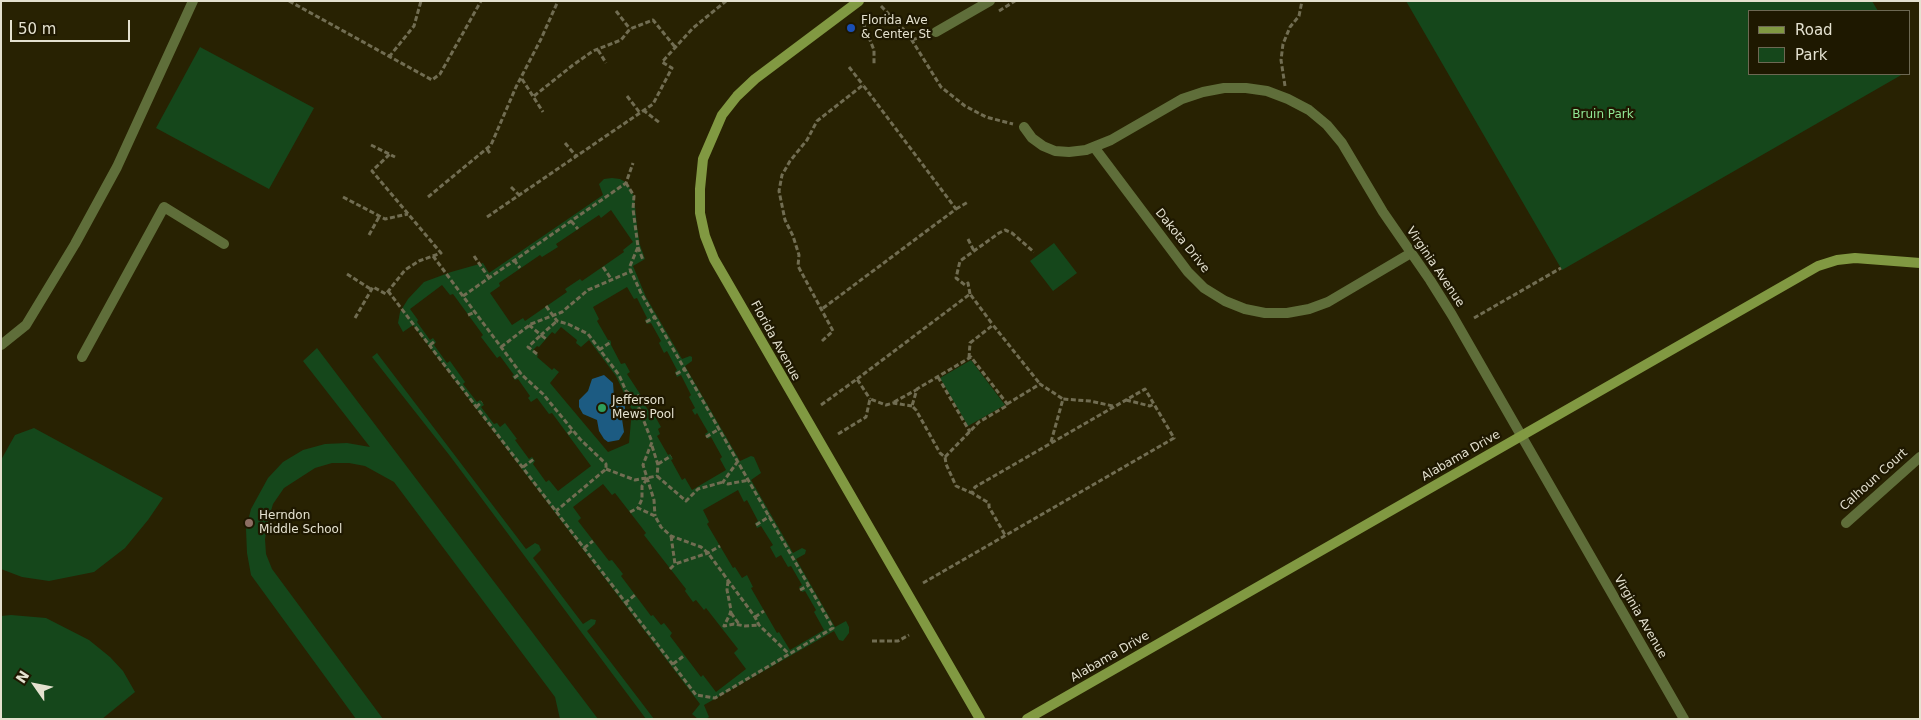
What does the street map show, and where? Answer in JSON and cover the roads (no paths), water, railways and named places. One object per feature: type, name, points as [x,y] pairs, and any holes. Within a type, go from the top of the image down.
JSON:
[{"type":"street","points":[[1,346],[26,325],[75,244],[117,167],[193,1]]},
{"type":"street","name":"Florida Avenue","points":[[859,1],[756,79],[737,96],[722,115],[703,159],[700,213],[705,236],[714,259],[980,719]]},
{"type":"street","points":[[936,32],[990,1]]},
{"type":"street","name":"Virginia Avenue","points":[[1024,127],[1032,138],[1042,146],[1055,151],[1069,152],[1094,147],[1182,99],[1224,88],[1246,88],[1267,91],[1288,98],[1309,110],[1327,125],[1342,144],[1383,212],[1452,316],[1684,719]]},
{"type":"street","name":"Dakota Drive","points":[[1094,147],[1188,272],[1211,292],[1225,301],[1245,309],[1265,313],[1288,313],[1309,309],[1328,302],[1411,253]]},
{"type":"street","points":[[82,357],[164,207],[224,244]]},
{"type":"street","name":"Alabama Drive","points":[[1027,719],[1818,266],[1837,260],[1855,258],[1920,263]]},
{"type":"street","name":"Calhoun Court","points":[[1846,522],[1920,457]]},
{"type":"water","name":"Jefferson Mews Pool","points":[[604,375],[613,383],[614,397],[623,401],[625,406],[622,419],[624,432],[619,440],[608,442],[599,431],[597,420],[583,414],[579,407],[579,400],[588,391],[592,379]]},
{"type":"place","name":"Florida Ave & Center St","points":[[851,28]]},
{"type":"place","name":"Jefferson Mews Pool","points":[[602,408]]},
{"type":"place","name":"Herndon Middle School","points":[[249,523]]},
{"type":"park label","name":"Bruin Park","points":[[1603,115]]}]
